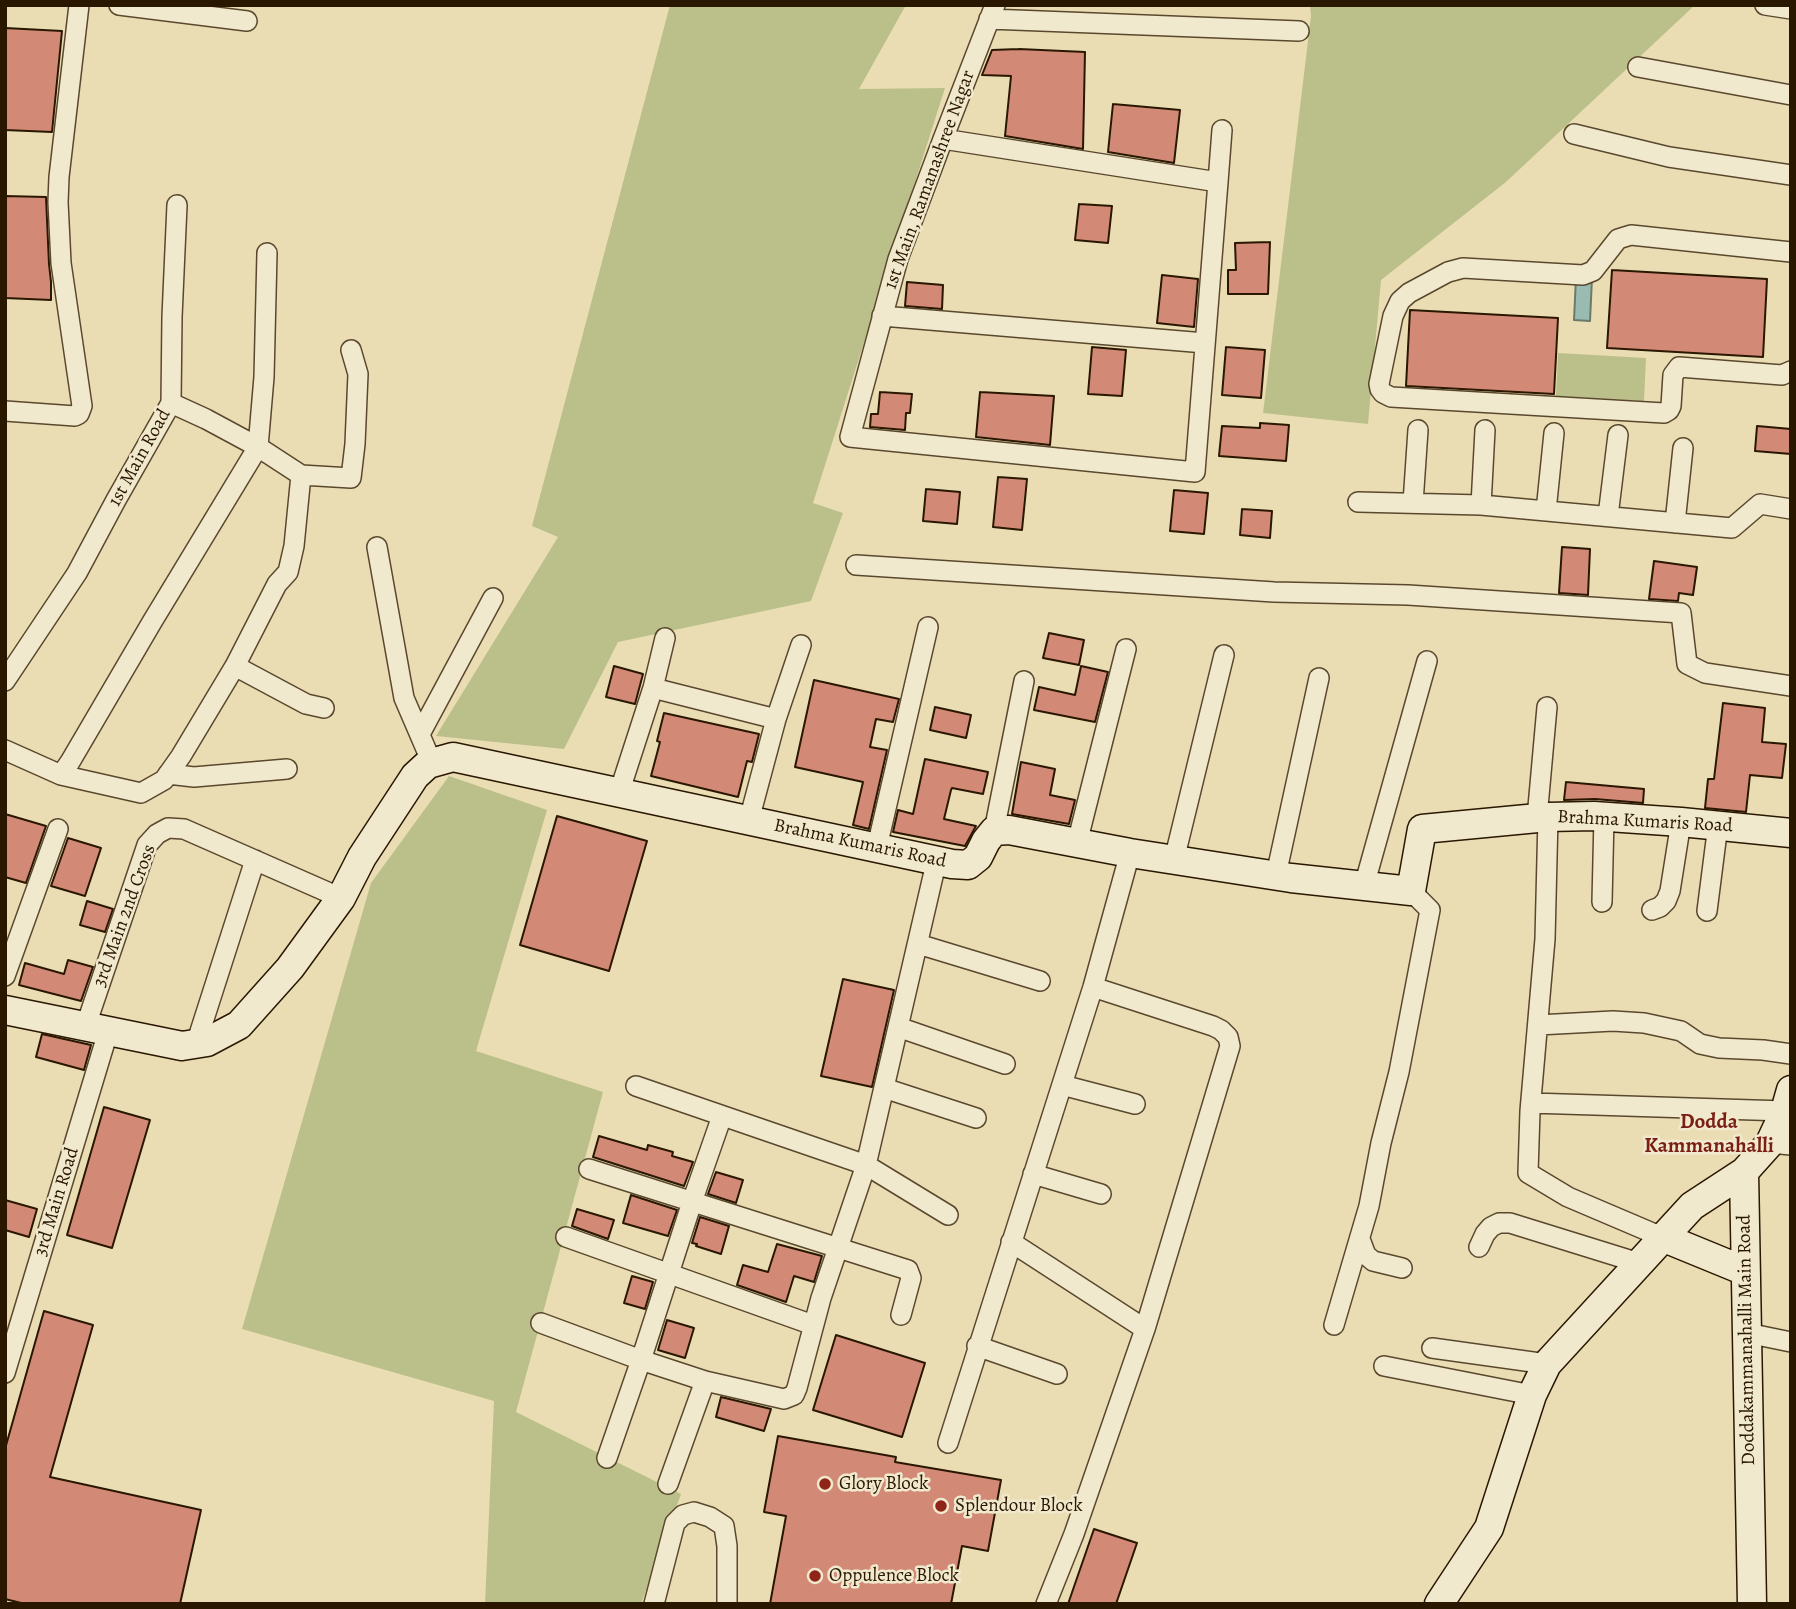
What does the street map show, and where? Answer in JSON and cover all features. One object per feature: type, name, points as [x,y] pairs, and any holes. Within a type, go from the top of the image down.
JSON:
[{"type":"street","points":[[5,411],[75,416],[79,414],[82,406],[61,263],[58,202],[79,5]]},
{"type":"street","points":[[119,5],[247,21]]},
{"type":"street","points":[[1765,5],[1791,9]]},
{"type":"street","points":[[992,12],[1300,30]]},
{"type":"street","name":"1st Main, Ramanashree Nagar","points":[[992,12],[898,259],[850,437],[1195,472],[1205,343]]},
{"type":"street","points":[[1638,67],[1791,95]]},
{"type":"street","points":[[882,316],[1205,343],[1222,130]]},
{"type":"street","points":[[1574,134],[1669,157],[1791,175]]},
{"type":"street","points":[[943,139],[1218,182]]},
{"type":"street","name":"1st Main Road","points":[[5,681],[77,573],[171,403],[177,205]]},
{"type":"street","points":[[1791,252],[1631,235],[1618,239],[1593,271],[1583,275],[1463,268],[1448,272],[1400,300],[1393,316],[1379,384],[1383,393],[1391,397],[1664,413],[1671,406],[1673,375],[1679,367],[1782,375],[1791,371]]},
{"type":"street","points":[[61,775],[258,447],[264,377],[267,253]]},
{"type":"street","points":[[171,403],[258,447],[301,475],[351,478],[358,374],[351,350]]},
{"type":"street","points":[[1413,503],[1418,430]]},
{"type":"street","points":[[1481,505],[1485,430]]},
{"type":"street","points":[[1546,511],[1554,433]]},
{"type":"street","points":[[1608,516],[1618,435]]},
{"type":"street","points":[[1675,523],[1683,448]]},
{"type":"street","points":[[5,750],[61,775],[141,793],[164,780],[235,666],[276,584],[288,572],[294,546],[301,475]]},
{"type":"street","points":[[1358,502],[1481,505],[1732,528],[1760,504],[1791,509]]},
{"type":"street","points":[[5,1010],[182,1046],[196,1044],[207,1042],[239,1025],[290,968],[341,898],[362,856],[415,776],[432,763],[404,698],[377,547]]},
{"type":"street","points":[[856,565],[1274,592],[1408,595],[1681,613],[1687,664],[1705,673],[1791,686]]},
{"type":"street","points":[[420,734],[493,598]]},
{"type":"street","points":[[877,847],[928,627]]},
{"type":"street","points":[[619,793],[653,688],[665,638]]},
{"type":"street","points":[[749,820],[776,719],[801,645]]},
{"type":"street","points":[[1077,843],[1126,649]]},
{"type":"street","points":[[1174,860],[1224,655]]},
{"type":"street","points":[[1364,886],[1427,661]]},
{"type":"street","points":[[235,666],[306,704],[324,708]]},
{"type":"street","points":[[1276,875],[1319,678]]},
{"type":"street","points":[[1024,681],[994,831],[1009,830],[1130,853],[1276,875],[1411,891],[1430,910],[1399,1072],[1360,1239],[1334,1325]]},
{"type":"street","points":[[653,688],[776,719]]},
{"type":"street","points":[[1547,707],[1542,817],[1545,939],[1528,1172],[1567,1197],[1745,1271]]},
{"type":"street","name":"Brahma Kumaris Road","points":[[432,763],[453,757],[952,864],[968,864],[978,858],[994,831]]},
{"type":"street","points":[[168,774],[194,777],[287,769]]},
{"type":"street","name":"Brahma Kumaris Road","points":[[1411,891],[1422,829],[1542,817],[1604,817],[1791,833]]},
{"type":"street","points":[[1602,902],[1604,817]]},
{"type":"street","points":[[1652,910],[1666,901],[1670,891],[1681,822]]},
{"type":"street","points":[[1707,911],[1718,825]]},
{"type":"street","name":"3rd Main 2nd Cross","points":[[97,1030],[147,845],[157,834],[168,828],[184,829],[341,898]]},
{"type":"street","points":[[5,976],[58,829]]},
{"type":"street","points":[[948,1443],[1093,987],[1130,853]]},
{"type":"street","points":[[541,1323],[705,1381],[778,1398],[794,1395],[836,1249],[866,1165],[937,859]]},
{"type":"street","points":[[196,1044],[255,860]]},
{"type":"street","points":[[918,944],[1040,981]]},
{"type":"street","points":[[1046,1604],[1082,1511],[1145,1329],[1230,1046],[1228,1037],[1213,1026],[1093,987]]},
{"type":"street","points":[[1538,1025],[1613,1021],[1644,1023],[1681,1031],[1700,1044],[1718,1048],[1791,1054]]},
{"type":"street","points":[[898,1027],[1005,1065]]},
{"type":"street","name":"3rd Main Road","points":[[5,1373],[97,1030]]},
{"type":"street","points":[[1062,1085],[1135,1104]]},
{"type":"street","points":[[636,1086],[866,1165],[948,1215]]},
{"type":"street","points":[[884,1088],[976,1118]]},
{"type":"street","points":[[1439,1604],[1489,1528],[1532,1395],[1546,1364],[1692,1206],[1744,1172],[1780,1144],[1788,1100],[1531,1103]]},
{"type":"street","points":[[607,1458],[722,1116]]},
{"type":"street","points":[[589,1169],[908,1270],[911,1278],[901,1315]]},
{"type":"street","name":"Doddakammanahalli Main Road","points":[[1744,1172],[1752,1604]]},
{"type":"street","points":[[1033,1174],[1101,1194]]},
{"type":"street","points":[[1479,1247],[1491,1227],[1499,1223],[1510,1223],[1639,1263]]},
{"type":"street","points":[[566,1237],[813,1325]]},
{"type":"street","points":[[1360,1239],[1366,1255],[1373,1261],[1402,1268]]},
{"type":"street","points":[[1011,1242],[1145,1329]]},
{"type":"street","points":[[1747,1334],[1791,1342]]},
{"type":"street","points":[[977,1346],[1058,1374]]},
{"type":"street","points":[[1432,1348],[1546,1364]]},
{"type":"street","points":[[1384,1366],[1532,1395]]},
{"type":"street","points":[[668,1484],[705,1381]]},
{"type":"street","points":[[654,1604],[675,1523],[683,1515],[694,1512],[710,1517],[723,1526],[727,1546],[727,1604]]},
{"type":"green space","points":[[670,5],[906,5],[859,89],[945,88],[813,503],[843,513],[811,601],[618,642],[564,749],[436,736],[558,537],[532,526]]},
{"type":"green space","points":[[1310,5],[1695,5],[1506,182],[1381,280],[1368,424],[1263,413],[1311,16]]},
{"type":"green space","points":[[1558,353],[1646,358],[1644,401],[1556,396]]},
{"type":"green space","points":[[449,776],[547,810],[476,1051],[603,1092],[516,1412],[681,1494],[641,1604],[485,1604],[494,1401],[242,1329],[371,883]]},
{"type":"water","points":[[1576,277],[1592,278],[1590,321],[1574,320]]},
{"type":"building","points":[[5,28],[62,31],[52,132],[5,130]]},
{"type":"building","points":[[992,50],[1085,52],[1083,149],[1005,136],[1011,76],[982,75]]},
{"type":"building","points":[[1113,104],[1180,110],[1174,163],[1108,152]]},
{"type":"building","points":[[5,196],[46,197],[51,300],[5,298]]},
{"type":"building","points":[[1079,204],[1112,206],[1108,243],[1075,240]]},
{"type":"building","points":[[1270,242],[1268,294],[1228,294],[1228,270],[1236,270],[1235,243]]},
{"type":"building","points":[[1612,270],[1767,279],[1763,357],[1607,348]]},
{"type":"building","points":[[1162,275],[1198,279],[1194,327],[1157,323]]},
{"type":"building","points":[[907,282],[943,285],[942,309],[905,306]]},
{"type":"building","points":[[1410,310],[1558,318],[1554,394],[1406,386]]},
{"type":"building","points":[[1092,347],[1126,350],[1122,396],[1088,394]]},
{"type":"building","points":[[1226,347],[1265,350],[1261,398],[1222,395]]},
{"type":"building","points":[[880,392],[912,394],[910,413],[906,413],[905,430],[870,427],[871,414],[878,414]]},
{"type":"building","points":[[980,392],[1054,396],[1050,445],[976,437]]},
{"type":"building","points":[[1260,423],[1289,425],[1286,461],[1219,456],[1222,426],[1260,428]]},
{"type":"building","points":[[1757,426],[1791,429],[1791,454],[1755,451]]},
{"type":"building","points":[[998,477],[1027,479],[1022,530],[993,527]]},
{"type":"building","points":[[926,489],[960,492],[957,524],[923,521]]},
{"type":"building","points":[[1174,490],[1208,493],[1204,534],[1170,531]]},
{"type":"building","points":[[1242,509],[1272,511],[1270,538],[1240,535]]},
{"type":"building","points":[[1562,547],[1590,549],[1588,595],[1559,593]]},
{"type":"building","points":[[1654,561],[1697,567],[1693,595],[1679,593],[1678,601],[1649,599]]},
{"type":"building","points":[[1049,633],[1084,640],[1079,665],[1043,658]]},
{"type":"building","points":[[614,666],[643,674],[635,704],[606,697]]},
{"type":"building","points":[[1081,666],[1108,672],[1095,722],[1034,710],[1039,687],[1075,695]]},
{"type":"building","points":[[814,680],[899,699],[893,722],[876,719],[870,747],[887,750],[869,829],[853,825],[863,782],[795,767]]},
{"type":"building","points":[[1723,703],[1765,708],[1762,742],[1786,744],[1782,778],[1750,775],[1746,812],[1705,808],[1708,779],[1714,779]]},
{"type":"building","points":[[935,707],[971,715],[966,738],[930,730]]},
{"type":"building","points":[[664,713],[759,734],[752,762],[747,761],[738,797],[651,776]]},
{"type":"building","points":[[925,759],[988,772],[983,794],[952,788],[951,790],[944,819],[976,826],[965,846],[893,832],[898,810],[913,814]]},
{"type":"building","points":[[1021,762],[1055,769],[1050,795],[1075,800],[1069,824],[1012,814]]},
{"type":"building","points":[[1566,782],[1644,789],[1643,803],[1595,799],[1564,800]]},
{"type":"building","points":[[5,814],[46,826],[26,883],[5,877]]},
{"type":"building","points":[[557,816],[647,841],[609,971],[520,945]]},
{"type":"building","points":[[68,838],[101,848],[85,896],[51,886]]},
{"type":"building","points":[[87,901],[113,909],[105,932],[80,925]]},
{"type":"building","points":[[68,960],[93,967],[81,1001],[19,985],[25,963],[64,974]]},
{"type":"building","points":[[843,979],[894,990],[872,1087],[821,1076]]},
{"type":"building","points":[[42,1034],[91,1045],[84,1070],[36,1057]]},
{"type":"building","points":[[104,1107],[150,1120],[112,1248],[67,1235]]},
{"type":"building","points":[[599,1136],[647,1150],[648,1145],[673,1152],[672,1156],[693,1162],[684,1186],[593,1157]]},
{"type":"building","points":[[716,1172],[743,1180],[736,1203],[708,1194]]},
{"type":"building","points":[[631,1195],[677,1210],[668,1236],[623,1223]]},
{"type":"building","points":[[5,1200],[37,1209],[29,1237],[5,1230]]},
{"type":"building","points":[[577,1209],[614,1220],[608,1239],[572,1226]]},
{"type":"building","points":[[700,1217],[729,1226],[721,1254],[692,1243]]},
{"type":"building","points":[[777,1244],[822,1256],[814,1282],[794,1276],[786,1302],[737,1285],[743,1265],[768,1272]]},
{"type":"building","points":[[632,1276],[653,1282],[645,1309],[624,1303]]},
{"type":"building","points":[[44,1311],[93,1325],[50,1477],[201,1510],[180,1604],[25,1604],[5,1599],[5,1449]]},
{"type":"building","points":[[667,1320],[694,1328],[685,1358],[658,1350]]},
{"type":"building","points":[[836,1335],[925,1363],[902,1437],[813,1410]]},
{"type":"building","points":[[721,1397],[771,1409],[764,1431],[716,1417]]},
{"type":"building","points":[[778,1436],[896,1457],[895,1462],[1001,1480],[988,1551],[962,1546],[951,1604],[770,1604],[786,1516],[764,1512]]},
{"type":"building","points":[[1094,1529],[1137,1543],[1116,1604],[1068,1604]]},
{"type":"place","name":"Glory Block","points":[[825,1484]]},
{"type":"place","name":"Splendour Block","points":[[941,1506]]},
{"type":"place","name":"Oppulence Block","points":[[815,1576]]},
{"type":"district","name":"Dodda Kammanahalli","points":[[1709,1135]]}]
